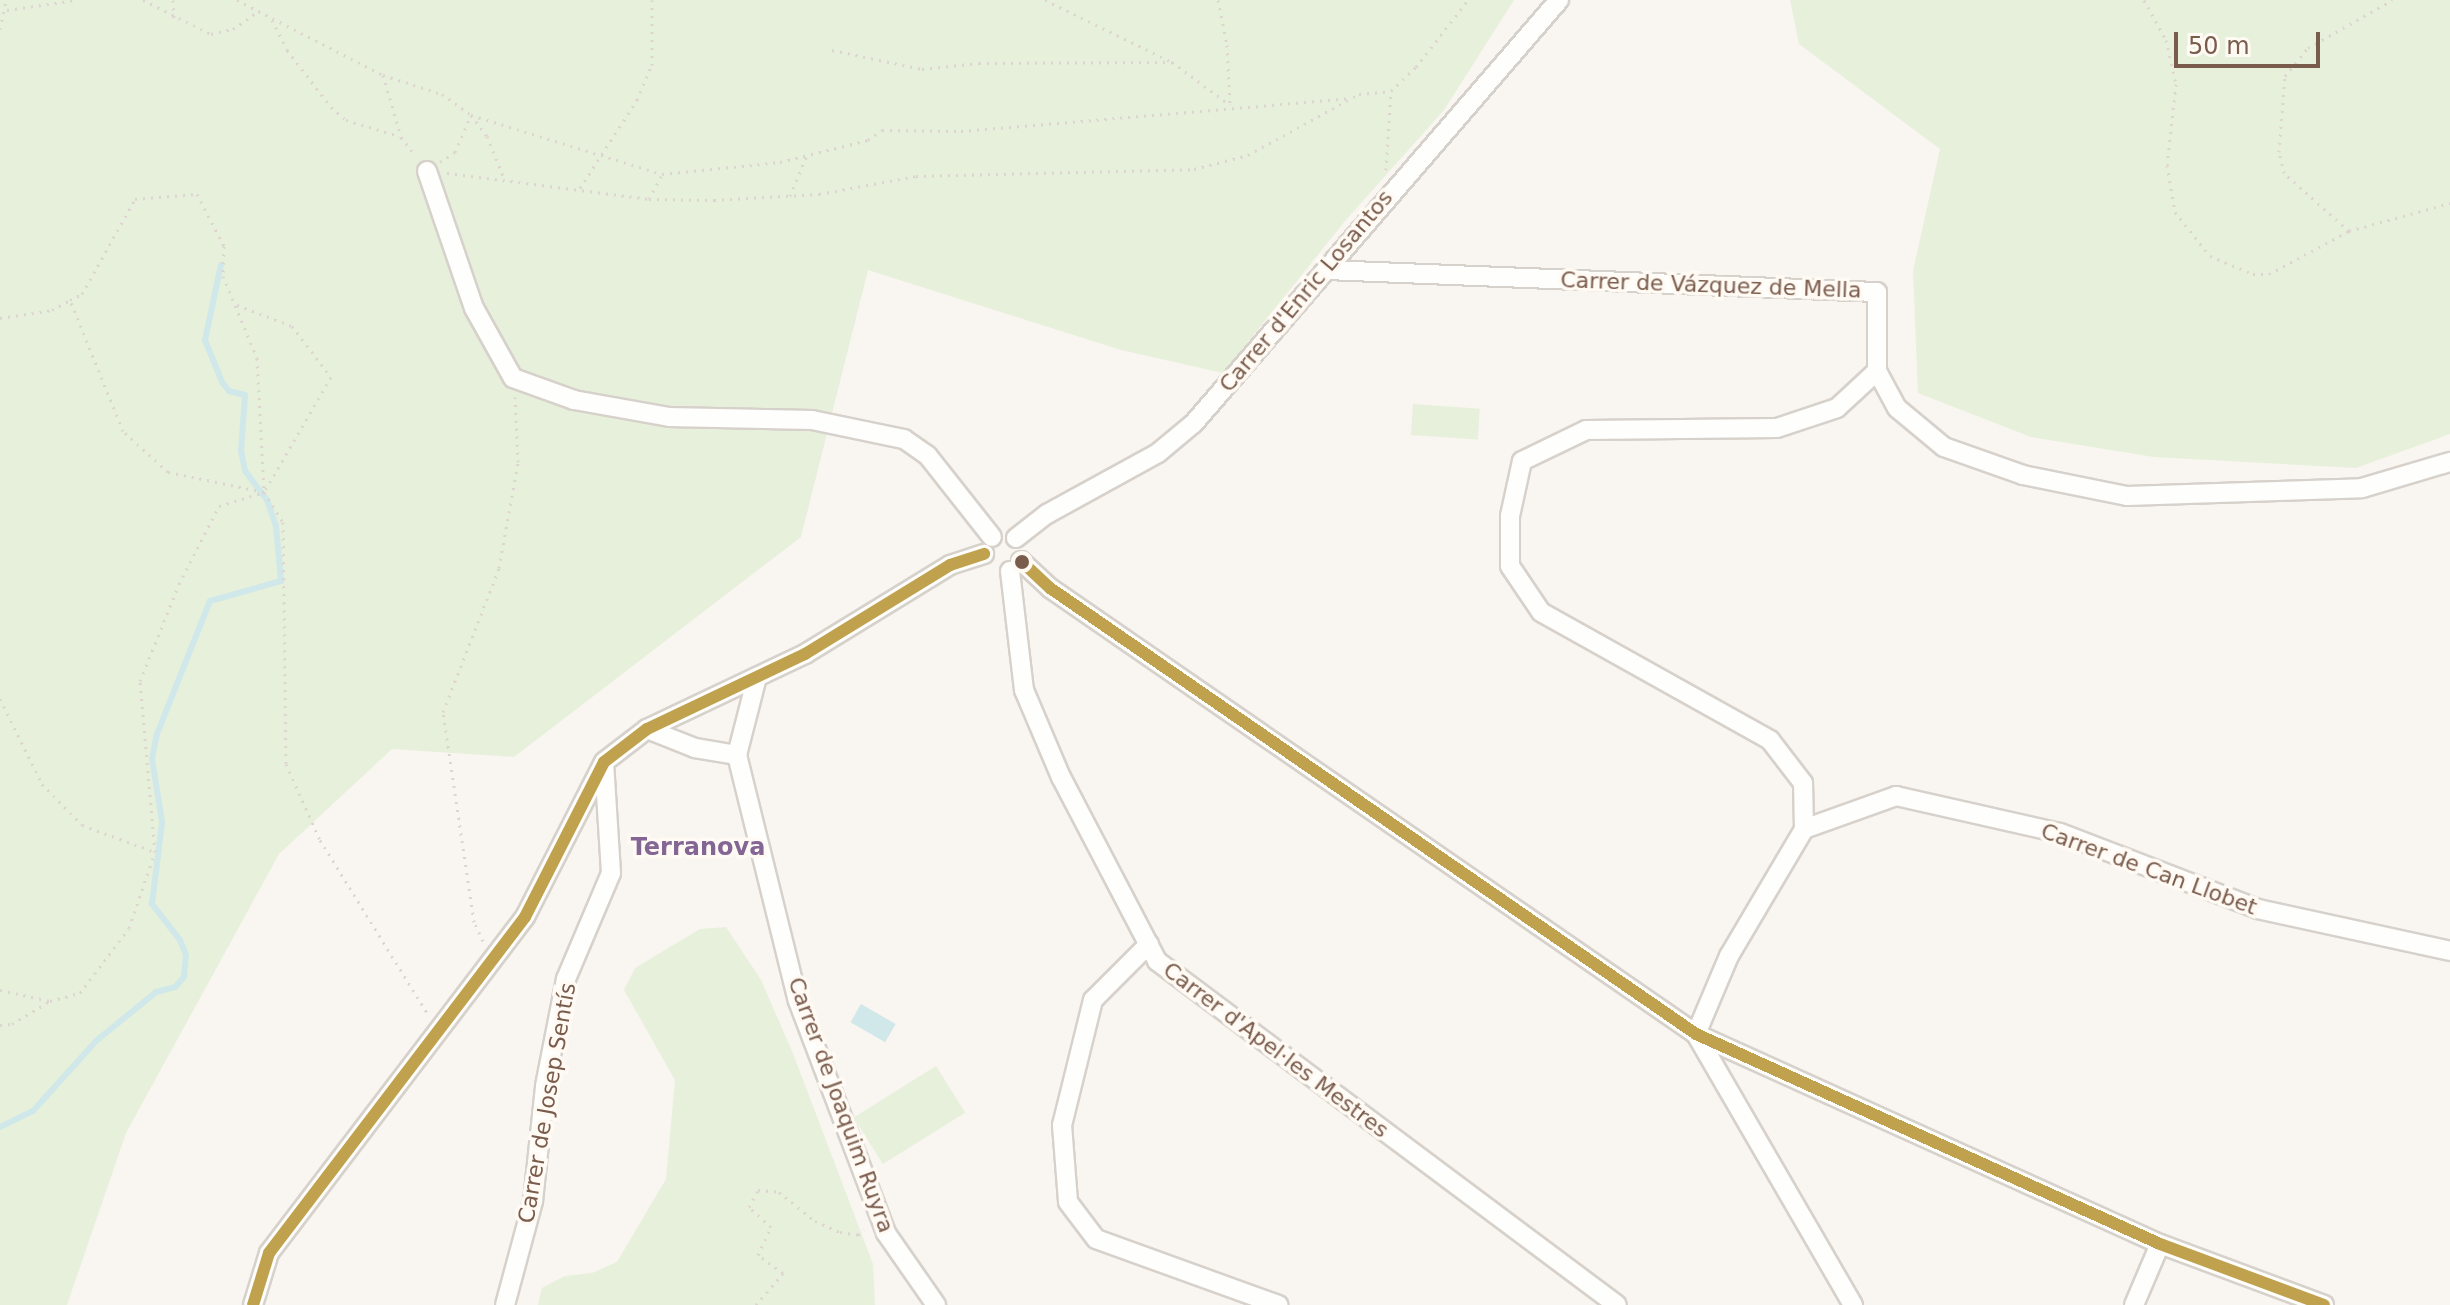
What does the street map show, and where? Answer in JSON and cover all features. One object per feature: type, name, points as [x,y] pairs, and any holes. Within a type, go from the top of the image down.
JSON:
[{"type":"street","name":"Carrer d'Enric Losantos","points":[[1016,538],[1047,514],[1177,439],[1559,0]]},
{"type":"street","points":[[427,171],[474,308],[513,378],[574,400],[669,417],[812,420],[904,439],[928,456],[988,546],[991,567],[1016,566],[1050,588],[1696,1034],[2160,1244],[2324,1305]]},
{"type":"street","name":"Carrer de Vázquez de Mella","points":[[1326,270],[1877,292],[1877,371],[1897,408],[1944,447],[2023,475],[2127,496],[2362,488],[2450,462]]},
{"type":"street","points":[[1696,1034],[1729,956],[1804,829],[1803,783],[1770,740],[1541,612],[1510,566],[1510,516],[1522,461],[1586,430],[1777,428],[1837,408],[1877,371]]},
{"type":"street","points":[[253,1305],[269,1253],[437,1028],[492,963],[525,917],[604,762],[647,729],[757,677],[1004,534],[1016,538]]},
{"type":"street","name":"Carrer d'Apel·les Mestres","points":[[1016,538],[1024,690],[1061,777],[1157,961],[1617,1305]]},
{"type":"street","name":"Carrer de Joaquim Ruyra","points":[[757,677],[737,755],[798,1001],[878,1213],[936,1305]]},
{"type":"street","points":[[647,729],[695,748],[737,755]]},
{"type":"street","name":"Carrer de Josep Sentís","points":[[505,1305],[533,1201],[545,1086],[566,979],[611,873],[604,762]]},
{"type":"street","name":"Carrer de Can Llobet","points":[[1804,829],[1896,796],[2060,833],[2258,909],[2450,951]]},
{"type":"street","points":[[1149,944],[1093,1000],[1062,1125],[1068,1202],[1096,1239],[1278,1305]]},
{"type":"street","points":[[1696,1034],[1853,1305]]},
{"type":"street","points":[[2134,1305],[2160,1244]]},
{"type":"path","points":[[0,29],[7,10],[6,0]]},
{"type":"path","points":[[7,10],[76,0]]},
{"type":"path","points":[[143,0],[174,19],[211,34],[233,29],[257,13]]},
{"type":"path","points":[[173,0],[174,19]]},
{"type":"path","points":[[237,0],[257,13],[383,75],[442,94],[471,115],[487,136],[505,181]]},
{"type":"path","points":[[580,189],[597,155],[637,100],[652,65],[652,0]]},
{"type":"path","points":[[1045,0],[1172,62],[1230,105]]},
{"type":"path","points":[[1218,0],[1227,45],[1230,105]]},
{"type":"path","points":[[471,115],[662,174],[807,155],[868,140],[882,130],[961,131],[1080,118],[1146,118],[1230,105],[1350,98],[1391,91],[1416,67],[1468,0]]},
{"type":"path","points":[[2144,0],[2171,61],[2176,84],[2167,165],[2175,212],[2197,244],[2228,266],[2269,274],[2349,231],[2450,203]]},
{"type":"path","points":[[2349,231],[2284,173],[2279,152],[2285,76],[2308,48],[2392,0]]},
{"type":"path","points":[[272,20],[287,50],[331,107],[346,120],[401,137]]},
{"type":"path","points":[[832,50],[922,69],[979,63],[1172,62]]},
{"type":"path","points":[[383,75],[401,137],[427,171],[649,199],[789,197],[916,176],[1194,169],[1248,155],[1350,98]]},
{"type":"path","points":[[1384,198],[1391,91]]},
{"type":"path","points":[[427,171],[455,152],[471,115]]},
{"type":"path","points":[[789,197],[807,155]]},
{"type":"path","points":[[649,199],[662,174]]},
{"type":"path","points":[[0,318],[52,310],[82,294],[135,199],[197,194],[224,246],[223,276],[257,358],[264,492],[283,522],[286,764],[320,840],[437,1028]]},
{"type":"path","points":[[70,300],[123,431],[168,472],[264,492]]},
{"type":"path","points":[[0,1025],[12,1024],[50,1001],[80,993],[101,970],[129,928],[155,852],[140,681],[179,584],[219,506],[264,492],[331,377],[292,326],[235,305]]},
{"type":"path","points":[[492,963],[474,922],[443,712],[499,568],[518,462],[513,378]]},
{"type":"path","points":[[0,699],[42,784],[82,825],[155,852]]},
{"type":"path","points":[[0,990],[50,1001]]},
{"type":"path","points":[[756,1305],[783,1273],[758,1255],[771,1227],[749,1207],[758,1190],[779,1192],[840,1232],[858,1235],[878,1213]]},
{"type":"green space","points":[[0,0],[1514,0],[1444,110],[1345,221],[1223,373],[1121,350],[868,270],[801,537],[514,757],[392,749],[279,854],[126,1133],[67,1305],[0,1305]]},
{"type":"green space","points":[[1790,0],[2450,0],[2450,434],[2356,468],[2154,457],[2031,437],[1918,393],[1913,271],[1940,149],[1799,44]]},
{"type":"green space","points":[[1413,404],[1480,409],[1478,440],[1411,435]]},
{"type":"green space","points":[[726,927],[761,980],[792,1051],[873,1264],[875,1305],[538,1305],[542,1288],[565,1276],[592,1273],[617,1262],[666,1179],[675,1080],[624,990],[635,968],[700,929]]},
{"type":"green space","points":[[936,1066],[965,1113],[883,1164],[854,1117]]},
{"type":"water","points":[[861,1004],[896,1024],[885,1042],[850,1022]]},
{"type":"waterway","points":[[0,1127],[33,1111],[96,1041],[156,992],[175,987],[184,977],[186,955],[180,940],[152,904],[162,822],[152,759],[157,734],[210,601],[281,581],[276,526],[267,500],[245,471],[241,450],[245,395],[229,391],[222,382],[205,340],[221,265]]},
{"type":"transit line","points":[[253,1305],[269,1253],[525,917],[604,762],[647,729],[805,654],[950,565],[984,554]]},
{"type":"transit line","points":[[1021,561],[1050,588],[1696,1034],[2160,1244],[2324,1305]]},
{"type":"district","name":"Terranova","points":[[698,848]]}]
